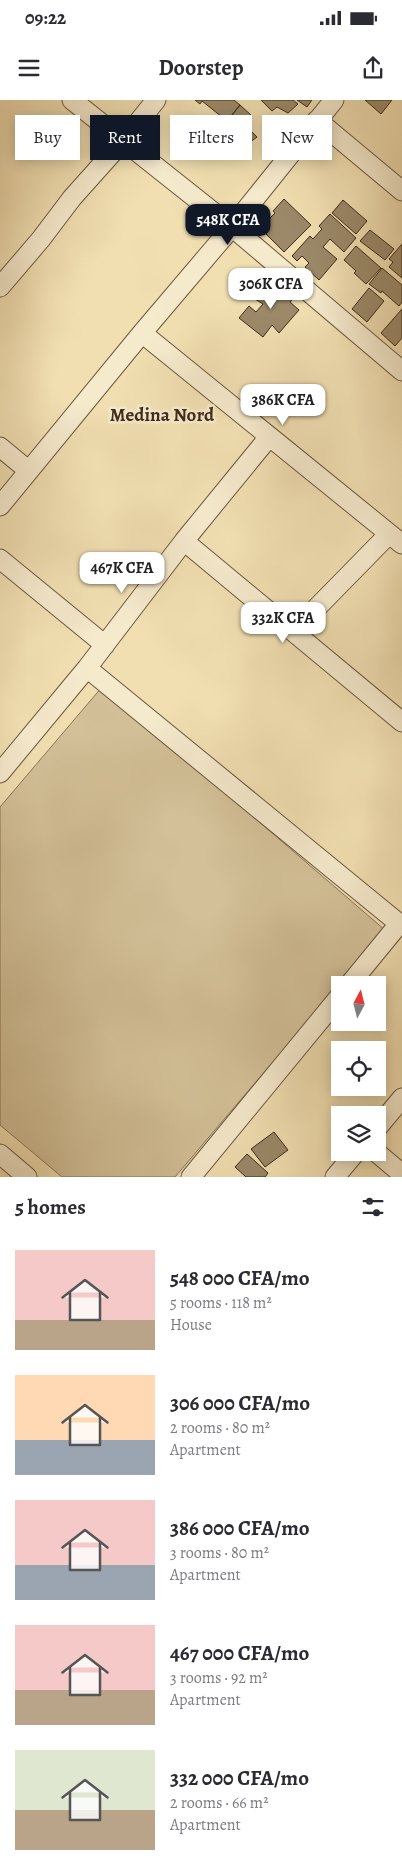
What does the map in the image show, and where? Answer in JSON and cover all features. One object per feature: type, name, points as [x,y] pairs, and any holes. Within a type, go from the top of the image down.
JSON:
[{"type":"street","points":[[72,100],[91,115]]},
{"type":"street","points":[[144,115],[156,100]]},
{"type":"street","points":[[321,115],[334,100]]},
{"type":"street","points":[[332,133],[402,191]]},
{"type":"street","points":[[2,280],[41,239],[72,198],[106,160]]},
{"type":"street","points":[[147,160],[232,227],[402,370]]},
{"type":"street","points":[[0,506],[232,227],[285,160]]},
{"type":"street","points":[[142,333],[396,539],[294,631]]},
{"type":"street","points":[[0,772],[87,668],[184,541],[269,437]]},
{"type":"street","points":[[0,447],[29,471]]},
{"type":"street","points":[[184,541],[399,714]]},
{"type":"street","points":[[0,559],[105,644]]},
{"type":"street","points":[[87,668],[400,925],[357,976]]},
{"type":"street","points":[[191,1177],[331,1007]]},
{"type":"street","points":[[386,1117],[402,1098]]},
{"type":"street","points":[[0,1154],[27,1177]]},
{"type":"street","points":[[386,1160],[402,1174]]},
{"type":"street","points":[[335,1177],[348,1161]]},
{"type":"shaded area","points":[[102,687],[385,930],[346,976],[331,976],[331,994],[175,1177],[62,1177],[0,1125],[0,807]]},
{"type":"building","points":[[195,100],[234,100],[240,105],[232,115],[220,115],[202,101],[200,104]]},
{"type":"building","points":[[261,100],[293,100],[298,104],[288,113],[277,107],[272,111]]},
{"type":"building","points":[[297,100],[312,100],[307,107]]},
{"type":"building","points":[[365,100],[392,100],[381,114]]},
{"type":"building","points":[[240,105],[251,115],[232,115]]},
{"type":"building","points":[[252,132],[257,137],[252,141]]},
{"type":"building","points":[[284,199],[311,225],[284,252],[262,230],[262,222],[268,215],[270,218],[275,213],[273,211]]},
{"type":"building","points":[[343,200],[367,221],[356,234],[332,213]]},
{"type":"building","points":[[330,214],[356,238],[344,252],[330,239],[323,247],[337,259],[319,280],[305,267],[309,263],[302,256],[297,261],[292,256],[310,236],[313,239],[322,229],[319,226]]},
{"type":"building","points":[[370,230],[394,249],[385,260],[360,241]]},
{"type":"building","points":[[402,244],[402,278],[389,267],[393,262],[389,259]]},
{"type":"building","points":[[356,246],[381,268],[366,284],[344,260]]},
{"type":"building","points":[[382,268],[402,285],[402,302],[399,306],[382,291],[381,293],[369,284]]},
{"type":"building","points":[[274,275],[280,280],[271,291],[278,297],[287,286],[297,294],[290,302],[299,310],[279,333],[272,325],[263,337],[239,318],[249,306],[256,312],[263,304],[255,299]]},
{"type":"building","points":[[369,288],[384,301],[367,322],[352,309]]},
{"type":"building","points":[[402,309],[402,338],[395,346],[381,333]]},
{"type":"building","points":[[274,1132],[288,1150],[265,1167],[251,1149]]},
{"type":"building","points":[[247,1154],[268,1173],[265,1177],[246,1177],[235,1167]]},
{"type":"district","name":"Medina Nord","points":[[162,415]]}]
